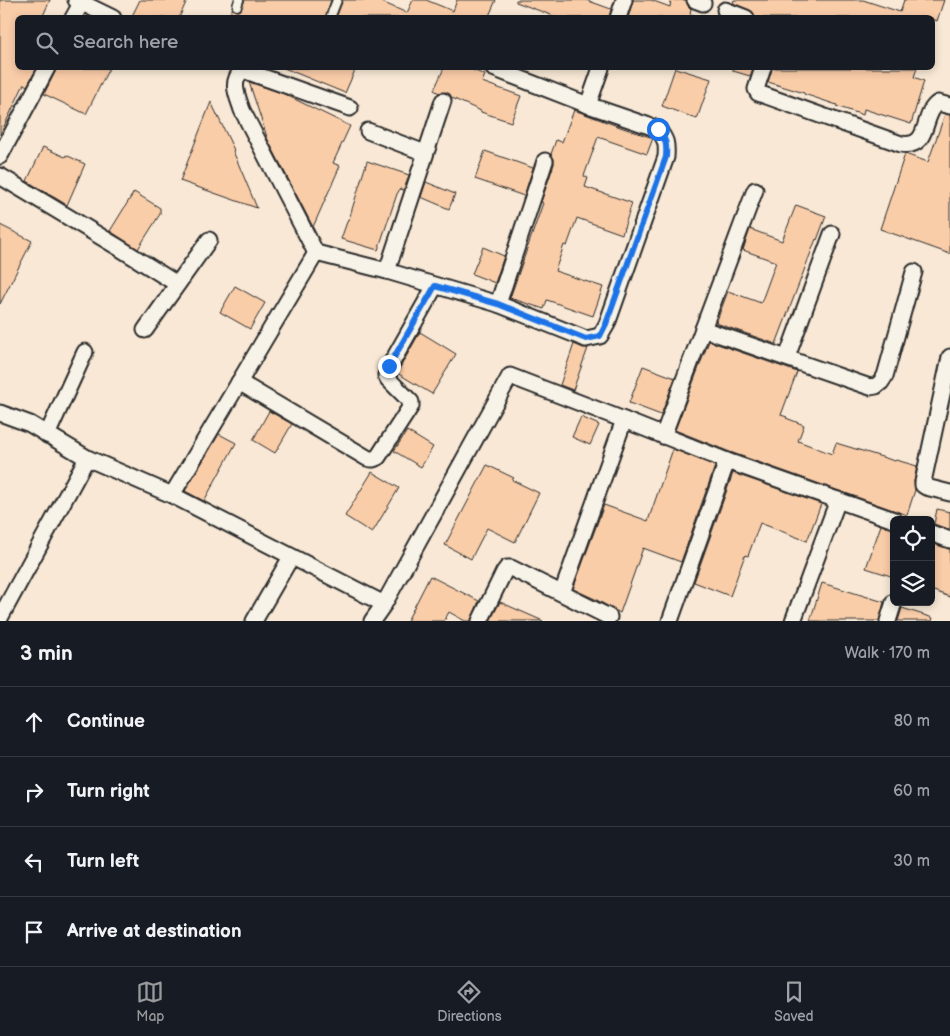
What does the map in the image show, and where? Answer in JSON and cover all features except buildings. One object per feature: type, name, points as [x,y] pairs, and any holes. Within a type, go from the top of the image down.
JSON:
[{"type":"street","points":[[619,15],[624,0]]},
{"type":"street","points":[[75,15],[80,1],[107,15]]},
{"type":"street","points":[[725,10],[738,15]]},
{"type":"street","points":[[0,156],[46,70]]},
{"type":"street","points":[[350,108],[246,71],[236,76],[236,94],[242,110],[316,253],[498,304],[586,339],[600,336],[666,157],[667,146],[665,138],[658,129],[588,105],[498,70]]},
{"type":"street","points":[[588,105],[600,70]]},
{"type":"street","points":[[762,70],[756,89],[758,92],[901,144],[908,145],[921,138],[931,109],[944,104]]},
{"type":"street","points":[[387,272],[443,101]]},
{"type":"street","points":[[368,131],[425,153]]},
{"type":"street","points":[[498,304],[545,162]]},
{"type":"street","points":[[0,176],[177,284]]},
{"type":"street","points":[[663,436],[755,190]]},
{"type":"street","points":[[787,357],[832,234]]},
{"type":"street","points":[[145,330],[209,240]]},
{"type":"street","points":[[172,495],[316,253]]},
{"type":"street","points":[[703,329],[870,387],[876,386],[885,376],[914,272]]},
{"type":"street","points":[[239,382],[367,458],[375,459],[411,406],[411,402],[388,379],[387,371],[435,286]]},
{"type":"street","points":[[47,435],[85,352]]},
{"type":"street","points":[[950,357],[947,384],[923,482],[923,486],[950,493]]},
{"type":"street","points":[[372,621],[384,604],[510,376],[728,461],[890,519]]},
{"type":"street","points":[[0,413],[30,424],[87,458],[172,495],[384,604]]},
{"type":"street","points":[[562,593],[624,420]]},
{"type":"street","points":[[0,618],[87,458]]},
{"type":"street","points":[[670,621],[728,461]]},
{"type":"street","points":[[793,621],[838,500]]},
{"type":"street","points":[[935,534],[950,540]]},
{"type":"street","points":[[254,621],[291,556]]},
{"type":"street","points":[[480,621],[507,568],[516,570],[609,616]]},
{"type":"street","points":[[888,621],[893,606]]},
{"type":"lane","points":[[331,15],[337,0]]},
{"type":"route","points":[[389,366],[435,286],[498,304],[586,339],[600,336],[666,157],[667,146],[665,138],[658,129]]}]
